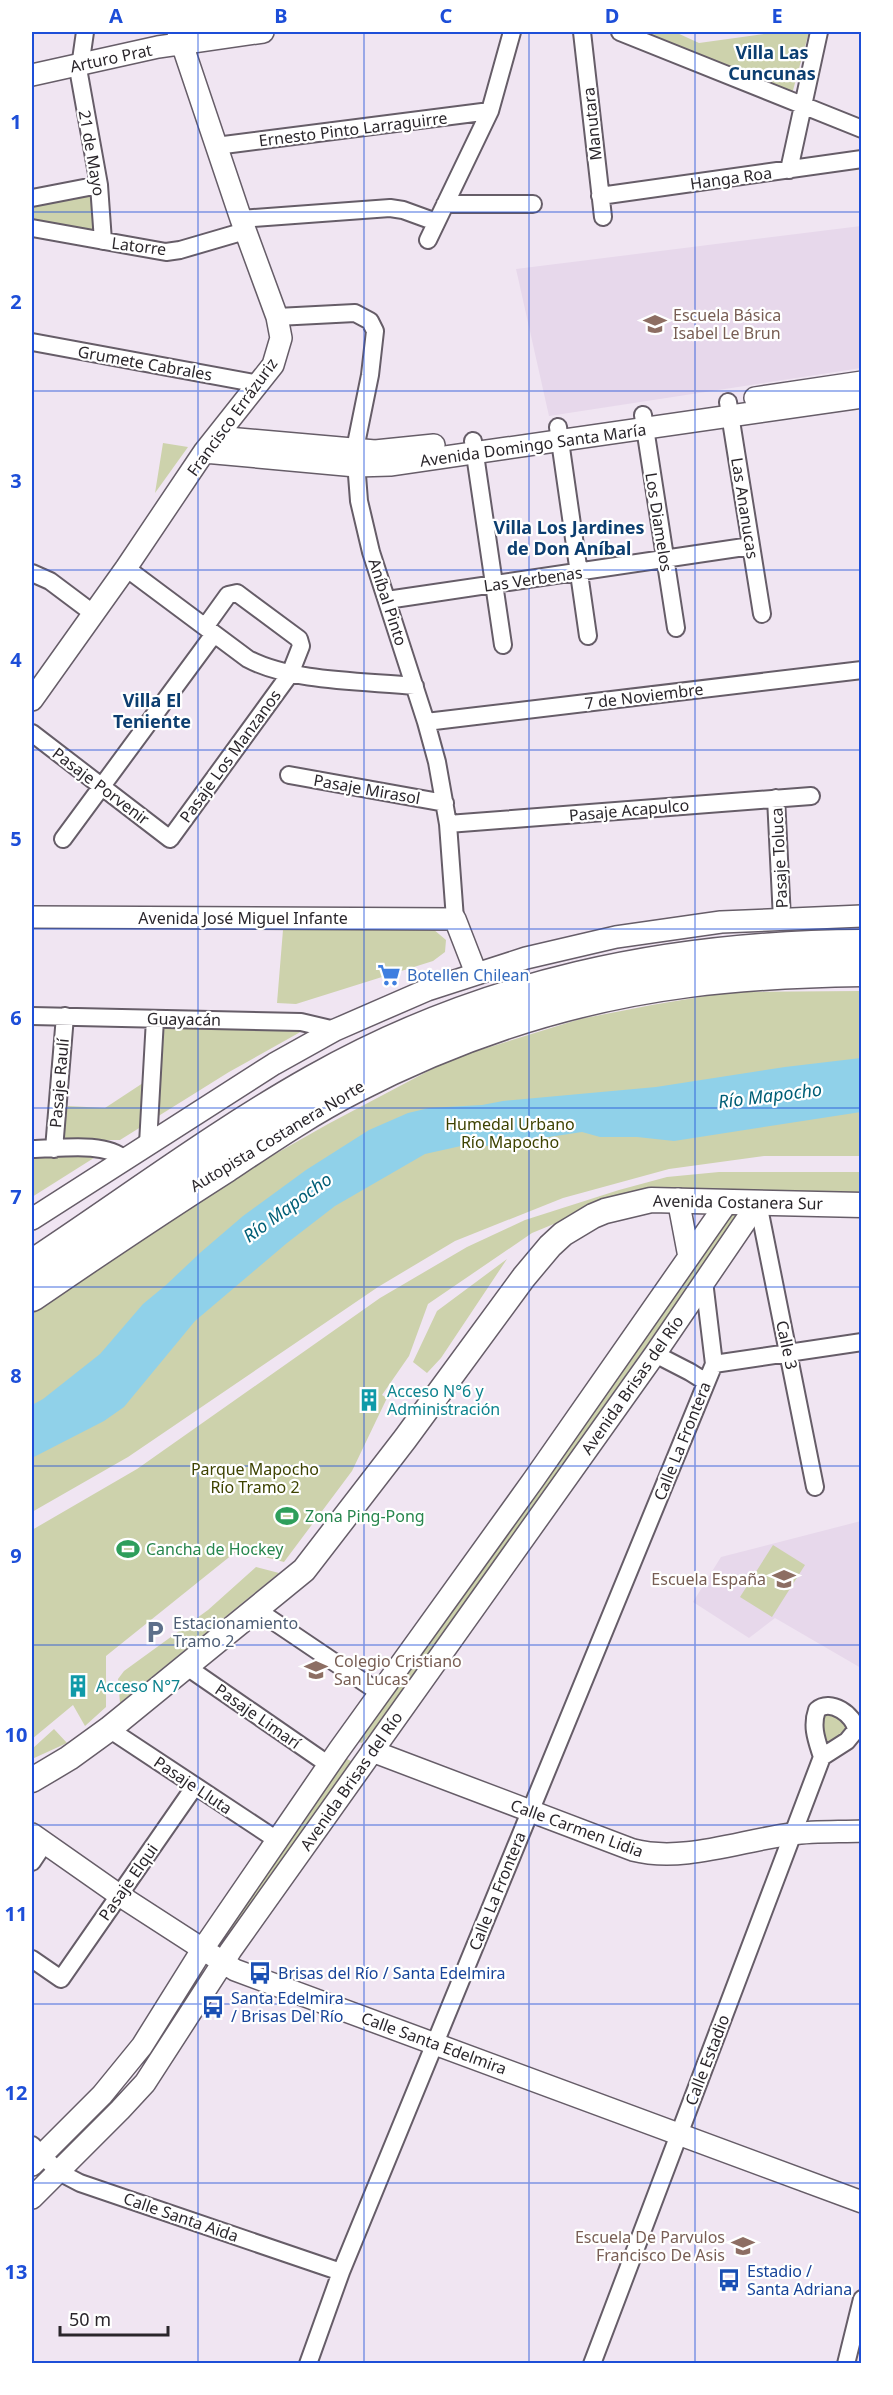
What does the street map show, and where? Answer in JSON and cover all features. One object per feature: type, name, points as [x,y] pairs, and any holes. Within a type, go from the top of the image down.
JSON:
[{"type":"highway","name":"Autopista Costanera Norte","points":[[32,1265],[239,1125],[292,1092],[357,1057],[436,1022],[538,986],[651,961],[757,949],[861,945]]},
{"type":"highway","name":"Autopista Costanera Norte","points":[[32,1296],[168,1204],[316,1109],[396,1067],[453,1043],[553,1010],[660,986],[727,977],[861,971]]},
{"type":"main road","name":"Avenida Costanera Sur","points":[[32,1779],[69,1758],[109,1729],[297,1577],[315,1557],[524,1277],[550,1246],[578,1224],[605,1211],[644,1201],[678,1199],[861,1205]]},
{"type":"street","name":"21 de Mayo","points":[[86,32],[80,64],[80,83],[99,184],[103,241]]},
{"type":"street","name":"Arturo Prat","points":[[32,75],[179,38],[263,32]]},
{"type":"street","points":[[428,240],[490,111],[512,32]]},
{"type":"street","name":"Manutara","points":[[582,32],[603,217]]},
{"type":"street","points":[[620,32],[861,129]]},
{"type":"street","points":[[789,170],[819,32]]},
{"type":"street","name":"Francisco Errázuriz","points":[[32,700],[126,568],[210,444],[260,384],[273,365],[280,348],[280,327],[277,317],[179,38]]},
{"type":"street","name":"Ernesto Pinto Larraguirre","points":[[216,146],[490,111]]},
{"type":"street","name":"Hanga Roa","points":[[600,196],[861,159]]},
{"type":"street","points":[[32,198],[99,184]]},
{"type":"street","points":[[446,204],[533,204]]},
{"type":"street","name":"Latorre","points":[[32,228],[166,252],[243,225],[390,208],[403,210],[436,222]]},
{"type":"street","name":"Aníbal Pinto","points":[[277,317],[355,313],[365,316],[374,326],[376,337],[374,351],[355,458],[364,526],[426,722],[445,802],[455,919],[476,973]]},
{"type":"street","name":"Grumete Cabrales","points":[[32,342],[260,384]]},
{"type":"street","name":"Avenida Domingo Santa María","points":[[210,444],[355,458],[390,465],[474,447],[729,408],[861,382]]},
{"type":"street","name":"Avenida Domingo Santa María","points":[[729,408],[861,397]]},
{"type":"street","name":"Las Ananucas","points":[[729,408],[762,614]]},
{"type":"street","name":"Los Diamelos","points":[[644,422],[676,628]]},
{"type":"street","points":[[559,434],[588,636]]},
{"type":"street","points":[[474,447],[503,645]]},
{"type":"street","name":"Las Verbenas","points":[[387,600],[751,546]]},
{"type":"street","points":[[126,568],[261,666],[290,674],[415,686]]},
{"type":"street","points":[[32,573],[43,577],[93,614]]},
{"type":"street","points":[[63,839],[102,787],[210,630],[228,595],[234,592],[240,594],[300,641],[300,649],[290,674]]},
{"type":"street","name":"7 de Noviembre","points":[[426,722],[861,670]]},
{"type":"street","name":"Pasaje Los Manzanos","points":[[170,838],[290,674]]},
{"type":"street","name":"Pasaje Porvenir","points":[[32,733],[170,838]]},
{"type":"street","name":"Pasaje Mirasol","points":[[289,775],[445,802]]},
{"type":"street","name":"Pasaje Acapulco","points":[[448,824],[811,796]]},
{"type":"street","name":"Pasaje Toluca","points":[[776,798],[782,919]]},
{"type":"street","points":[[32,1219],[254,1076],[335,1030],[418,994],[476,973],[549,952],[616,937],[679,927],[861,916]]},
{"type":"street","name":"Avenida José Miguel Infante","points":[[32,917],[455,919]]},
{"type":"street","name":"Guayacán","points":[[32,1016],[301,1022],[335,1030]]},
{"type":"street","name":"Pasaje Raulí","points":[[54,1149],[65,1016]]},
{"type":"street","points":[[148,1144],[155,1019]]},
{"type":"street","points":[[32,1149],[100,1148],[114,1151],[124,1159]]},
{"type":"street","points":[[678,1199],[689,1257]]},
{"type":"street","name":"Avenida Brisas del Río","points":[[35,2155],[102,2095],[142,2046],[202,1950],[329,1765],[534,1479],[728,1201]]},
{"type":"street","name":"Avenida Brisas del Río","points":[[32,2198],[145,2083],[222,1964],[655,1354],[758,1203]]},
{"type":"street","name":"Calle 3","points":[[758,1203],[815,1487]]},
{"type":"street","name":"Calle La Frontera","points":[[308,2364],[342,2272],[714,1364],[704,1281]]},
{"type":"street","points":[[714,1364],[861,1342]]},
{"type":"street","points":[[655,1354],[705,1382]]},
{"type":"street","points":[[257,1610],[380,1693]]},
{"type":"street","name":"Pasaje Limarí","points":[[187,1666],[329,1765]]},
{"type":"street","name":"Pasaje Lluta","points":[[109,1729],[277,1840]]},
{"type":"street","name":"Calle Carmen Lidia","points":[[372,1751],[633,1850],[652,1854],[675,1854],[793,1834],[861,1831]]},
{"type":"street","name":"Calle Estadio","points":[[592,2364],[822,1757]]},
{"type":"street","name":"Pasaje Elqui","points":[[32,1959],[61,1978],[195,1786]]},
{"type":"street","points":[[32,1862],[38,1839]]},
{"type":"street","name":"Calle Santa Edelmira","points":[[38,1839],[222,1964],[861,2202]]},
{"type":"street","name":"Calle Santa Aida","points":[[35,2155],[80,2183],[342,2272]]},
{"type":"street","points":[[846,2364],[861,2298]]},
{"type":"shaded area","name":"Escuela Básica Isabel Le Brun","points":[[861,226],[861,368],[549,416],[516,269]]},
{"type":"shaded area","name":"Escuela España","points":[[861,1521],[861,1668],[775,1618],[749,1638],[693,1602],[721,1557]]},
{"type":"green space","points":[[639,32],[675,32],[699,43],[778,32],[809,32],[792,94]]},
{"type":"green space","points":[[94,192],[95,234],[32,221],[32,205]]},
{"type":"green space","points":[[163,443],[188,447],[155,493]]},
{"type":"green space","points":[[433,929],[446,940],[445,952],[433,961],[296,1004],[277,1003],[283,930]]},
{"type":"green space","name":"Humedal Urbano Río Mapocho","points":[[861,991],[861,1156],[764,1156],[669,1169],[563,1198],[455,1241],[378,1287],[128,1457],[32,1512],[32,1310],[182,1207],[328,1124],[451,1059],[580,1019],[730,992]]},
{"type":"green space","points":[[148,1025],[304,1030],[229,1072],[120,1140],[62,1140],[68,1106],[105,1108],[143,1083]]},
{"type":"green space","points":[[32,1156],[97,1156],[32,1197]]},
{"type":"green space","name":"Parque Mapocho Río Tramo 2","points":[[719,1172],[861,1172],[861,1198],[583,1212],[532,1233],[428,1304],[409,1356],[382,1395],[387,1398],[352,1471],[284,1562],[238,1550],[106,1656],[106,1707],[85,1726],[73,1705],[32,1739],[32,1530],[137,1469],[380,1298],[467,1247],[525,1220],[619,1190],[667,1177]]},
{"type":"green space","points":[[730,1210],[738,1216],[380,1723],[362,1743],[352,1740]]},
{"type":"green space","points":[[507,1259],[441,1358],[427,1373],[413,1362],[437,1311]]},
{"type":"green space","points":[[773,1545],[805,1565],[772,1617],[740,1597]]},
{"type":"green space","points":[[256,1567],[279,1573],[120,1703],[118,1679],[124,1671],[208,1610]]},
{"type":"green space","points":[[831,1712],[850,1725],[850,1730],[833,1744],[820,1736],[818,1727],[826,1713]]},
{"type":"green space","points":[[54,1729],[67,1743],[32,1759],[32,1749]]},
{"type":"green space","points":[[342,1760],[351,1761],[351,1765],[225,1950],[215,1945]]},
{"type":"water","name":"Río Mapocho","points":[[861,1058],[861,1112],[674,1141],[637,1137],[600,1137],[582,1132],[489,1146],[470,1144],[425,1154],[335,1206],[287,1243],[195,1321],[124,1407],[104,1421],[32,1458],[32,1405],[100,1354],[143,1304],[243,1216],[306,1170],[369,1130],[408,1113],[429,1108],[482,1105],[503,1101],[656,1087]]},
{"type":"place","name":"Escuela Básica Isabel Le Brun","points":[[655,324]]},
{"type":"place","name":"Botellen Chilean","points":[[389,975]]},
{"type":"place","name":"Acceso N°6 y Administración","points":[[369,1400]]},
{"type":"place","name":"Zona Ping-Pong","points":[[287,1516]]},
{"type":"place","name":"Cancha de Hockey","points":[[128,1549]]},
{"type":"place","name":"Escuela España","points":[[784,1579]]},
{"type":"place","name":"Estacionamiento Tramo 2","points":[[155,1632]]},
{"type":"place","name":"Colegio Cristiano San Lucas","points":[[316,1670]]},
{"type":"place","name":"Acceso N°7","points":[[78,1686]]},
{"type":"place","name":"Brisas del Río / Santa Edelmira","points":[[260,1973]]},
{"type":"place","name":"Santa Edelmira / Brisas Del Río","points":[[213,2007]]},
{"type":"place","name":"Escuela De Parvulos Francisco De Asis","points":[[743,2246]]},
{"type":"place","name":"Estadio / Santa Adriana","points":[[729,2280]]},
{"type":"district","name":"Villa Las Cuncunas","points":[[772,62]]},
{"type":"district","name":"Villa Los Jardines de Don Aníbal","points":[[569,537]]},
{"type":"district","name":"Villa El Teniente","points":[[152,710]]}]
